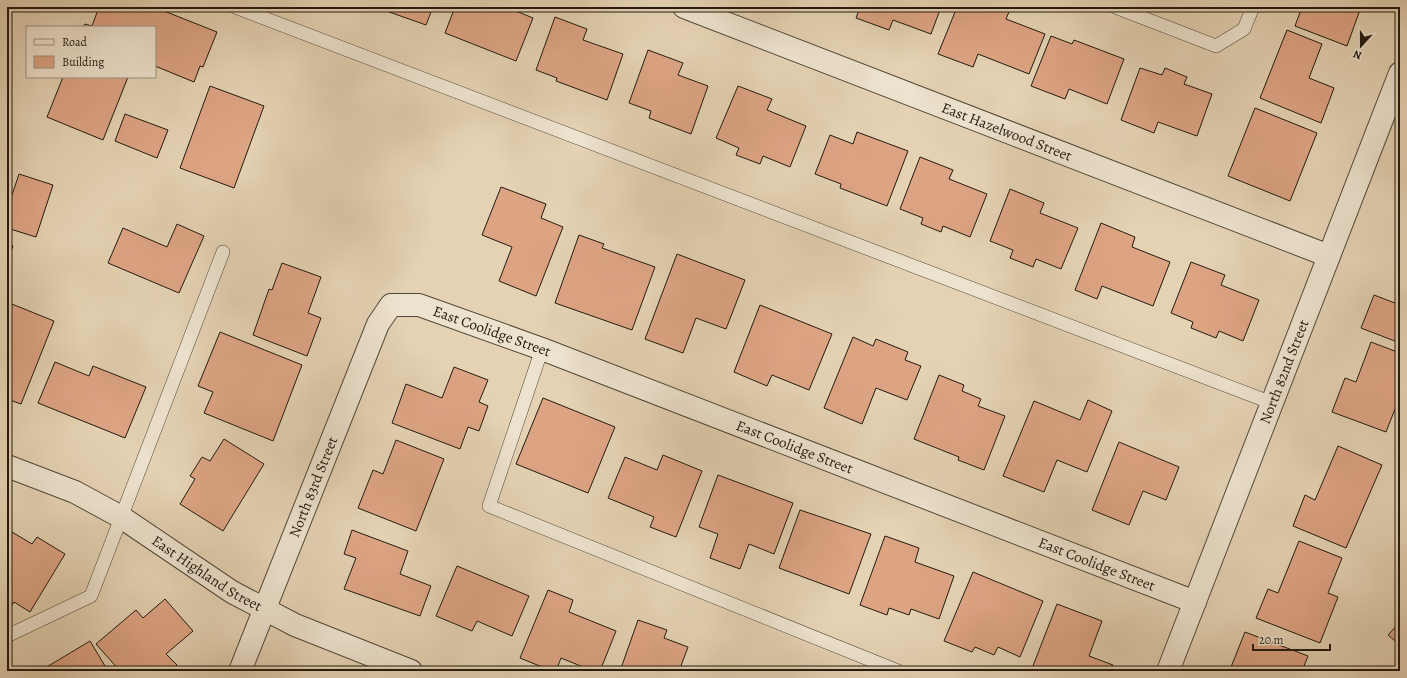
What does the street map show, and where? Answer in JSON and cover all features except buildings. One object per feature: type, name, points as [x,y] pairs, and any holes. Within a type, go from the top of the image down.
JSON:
[{"type":"street","name":"East Hazelwood Street","points":[[684,7],[1329,256]]},
{"type":"street","name":"North 82nd Street","points":[[1168,671],[1400,73]]},
{"type":"street","name":"East Coolidge Street","points":[[391,305],[419,305],[542,349],[1195,602]]},
{"type":"street","name":"North 83rd Street","points":[[240,671],[378,324],[391,305]]},
{"type":"street","name":"East Highland Street","points":[[7,466],[75,492],[121,517],[232,592],[295,626],[411,671]]},
{"type":"lane","points":[[235,7],[1272,403]]},
{"type":"lane","points":[[1116,7],[1216,46],[1244,29],[1253,7]]},
{"type":"lane","points":[[7,636],[91,596],[223,252]]},
{"type":"lane","points":[[542,349],[489,506],[898,671]]}]
